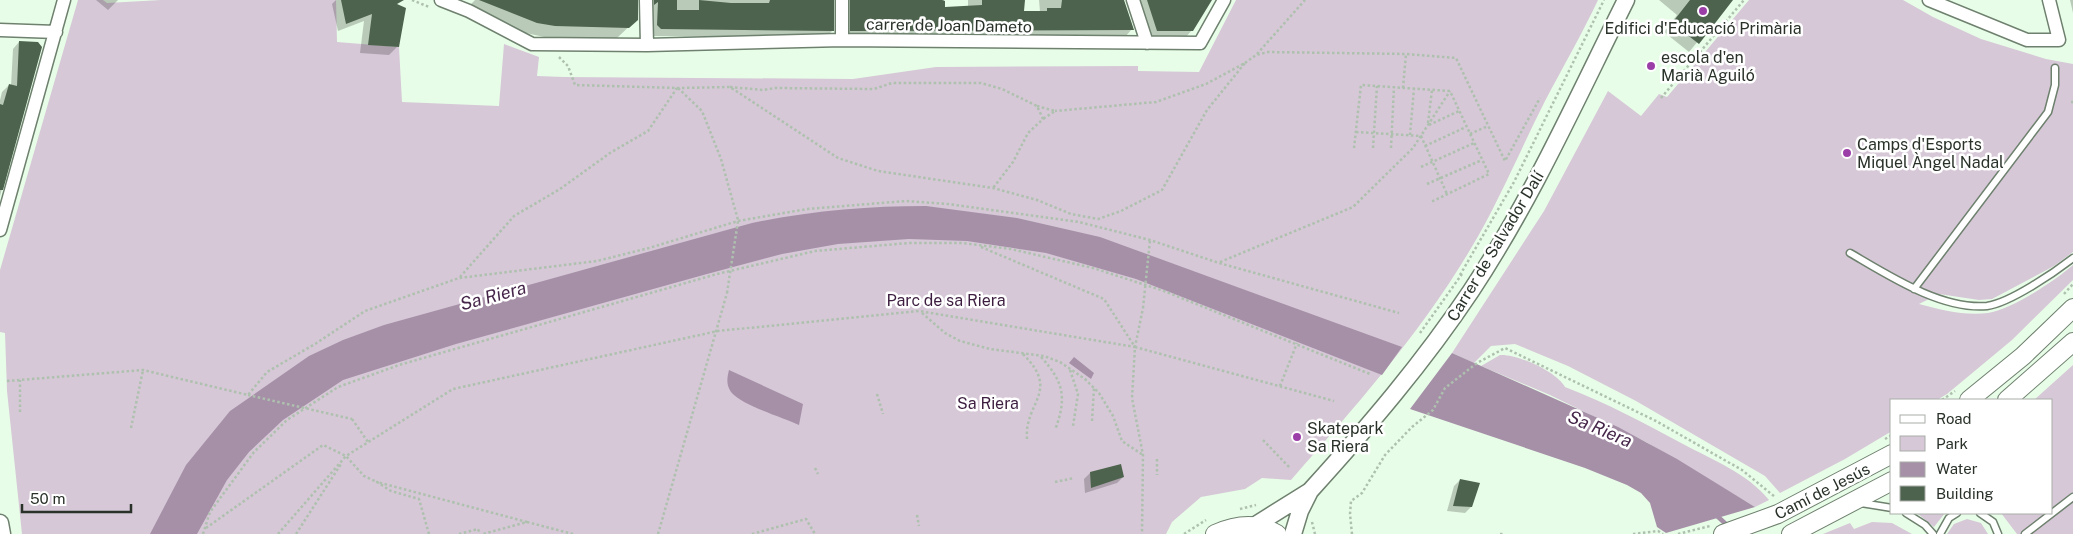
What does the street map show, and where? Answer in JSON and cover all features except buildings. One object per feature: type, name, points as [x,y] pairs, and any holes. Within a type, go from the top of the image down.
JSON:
[{"type":"main road","points":[[1970,399],[2024,356],[2073,308]]},
{"type":"main road","points":[[2008,399],[2073,342]]},
{"type":"main road","name":"Camí de Jesús","points":[[1723,534],[1781,513],[1890,455]]},
{"type":"main road","name":"Camí de Jesús","points":[[1791,534],[1848,506],[1890,482]]},
{"type":"main road","points":[[1215,534],[1244,526],[1254,526],[1278,534]]},
{"type":"street","points":[[0,230],[64,0]]},
{"type":"street","name":"carrer de Joan Dameto","points":[[441,0],[469,6],[532,44],[647,45],[842,40],[1200,43],[1224,0]]},
{"type":"street","points":[[646,0],[647,45]]},
{"type":"street","points":[[842,0],[842,40]]},
{"type":"street","points":[[1133,0],[1147,43]]},
{"type":"street","name":"Carrer de Salvador Dalí","points":[[1293,534],[1300,511],[1310,492],[1378,416],[1408,379],[1471,290],[1542,170],[1626,0]]},
{"type":"street","points":[[1929,0],[2027,40],[2059,40],[2049,0]]},
{"type":"street","points":[[0,30],[56,32]]},
{"type":"street","name":"Carrer de Salvador Dalí","points":[[1254,526],[1310,492]]},
{"type":"street","points":[[0,523],[2,534]]},
{"type":"lane","points":[[1914,289],[2048,112],[2055,85],[2055,68]]},
{"type":"lane","points":[[1850,253],[1914,289],[1937,299],[1987,306],[1996,304],[2039,282],[2073,258]]},
{"type":"lane","points":[[2053,512],[2073,497]]},
{"type":"lane","points":[[1848,506],[1870,503],[1890,508]]},
{"type":"lane","points":[[1908,514],[1925,525],[1934,534]]},
{"type":"lane","points":[[1940,534],[1949,518],[1955,514]]},
{"type":"lane","points":[[1984,514],[1993,522],[1998,534]]},
{"type":"lane","points":[[2025,534],[2051,514]]},
{"type":"path","points":[[557,56],[568,66],[575,85],[678,88],[730,87],[763,90],[775,88],[874,89],[892,83],[981,83],[1002,89],[1037,106],[1055,111],[1156,102],[1206,84],[1256,55],[1305,0]]},
{"type":"path","points":[[1457,281],[1517,175],[1604,0]]},
{"type":"path","points":[[1415,341],[1480,248],[1524,170],[1608,0]]},
{"type":"path","points":[[1661,98],[1744,0]]},
{"type":"path","points":[[1256,55],[1268,52],[1304,51],[1406,54],[1456,58],[1505,161],[1540,98]]},
{"type":"path","points":[[1403,88],[1406,54]]},
{"type":"path","points":[[730,87],[838,158],[878,171],[993,188],[1037,200],[1071,214],[1098,219],[1121,211],[1162,190],[1207,110],[1245,63]]},
{"type":"path","points":[[1354,148],[1361,84],[1450,91]]},
{"type":"path","points":[[1373,148],[1377,86]]},
{"type":"path","points":[[1391,148],[1394,87]]},
{"type":"path","points":[[658,534],[718,331],[727,292],[738,221],[736,208],[721,159],[702,111],[678,88]]},
{"type":"path","points":[[459,278],[514,216],[560,189],[610,153],[648,131],[678,88]]},
{"type":"path","points":[[1410,135],[1414,88]]},
{"type":"path","points":[[1427,126],[1432,90]]},
{"type":"path","points":[[1431,202],[1489,174],[1450,91]]},
{"type":"path","points":[[1219,263],[1353,207],[1413,148],[1450,91]]},
{"type":"path","points":[[1037,106],[1043,119]]},
{"type":"path","points":[[993,188],[1012,162],[1028,133],[1055,111]]},
{"type":"path","points":[[1427,126],[1459,111]]},
{"type":"path","points":[[1425,146],[1466,126]]},
{"type":"path","points":[[1470,134],[1488,126]]},
{"type":"path","points":[[1356,132],[1421,136]]},
{"type":"path","points":[[1421,136],[1447,195]]},
{"type":"path","points":[[1421,167],[1474,143]]},
{"type":"path","points":[[1427,184],[1482,160]]},
{"type":"path","points":[[248,395],[267,372],[316,344],[365,311],[459,278],[597,261],[649,248],[738,221],[807,208],[906,201],[948,204],[1079,222],[1150,240],[1219,263],[1399,313]]},
{"type":"path","points":[[1142,534],[1143,455],[1132,398],[1135,347],[1142,308],[1150,240]]},
{"type":"path","points":[[203,534],[210,512],[254,452],[287,420],[338,387],[399,365],[689,282],[815,251],[909,243],[978,245],[1011,250],[1093,268],[1164,291],[1370,374]]},
{"type":"path","points":[[978,245],[1104,299],[1135,347]]},
{"type":"path","points":[[921,312],[944,333],[960,341],[990,349],[1040,356],[1060,362],[1094,388],[1113,416],[1122,441],[1143,455]]},
{"type":"path","points":[[278,534],[346,456],[454,389],[718,331],[921,312],[1135,347],[1334,401]]},
{"type":"path","points":[[1280,386],[1297,343]]},
{"type":"path","points":[[1352,534],[1351,501],[1362,493],[1385,454],[1412,427],[1433,410],[1445,388],[1477,363],[1505,348],[1656,421],[1742,470],[1769,490],[1781,513]]},
{"type":"path","points":[[1022,353],[1035,368],[1040,384],[1039,398],[1027,426],[1028,439]]},
{"type":"path","points":[[1040,356],[1055,372],[1061,388],[1062,409],[1055,430]]},
{"type":"path","points":[[1069,368],[1078,399],[1073,426]]},
{"type":"path","points":[[131,428],[143,370]]},
{"type":"path","points":[[7,381],[143,370],[352,419],[368,442]]},
{"type":"path","points":[[20,380],[20,412]]},
{"type":"path","points":[[1092,421],[1094,388]]},
{"type":"path","points":[[877,394],[883,414]]},
{"type":"path","points":[[1263,440],[1290,468]]},
{"type":"path","points":[[205,529],[323,445],[346,456],[364,476],[391,491],[419,499],[429,534]]},
{"type":"path","points":[[296,534],[346,456]]},
{"type":"path","points":[[1157,459],[1157,475]]},
{"type":"path","points":[[815,468],[818,474]]},
{"type":"path","points":[[1055,482],[1074,478]]},
{"type":"path","points":[[377,482],[573,534]]},
{"type":"path","points":[[917,515],[920,526]]},
{"type":"path","points":[[752,534],[806,519],[815,534]]},
{"type":"path","points":[[1311,521],[1315,527],[1315,534]]},
{"type":"path","points":[[459,534],[478,529],[482,534],[528,522]]},
{"type":"path","points":[[1633,534],[1658,531],[1663,534]]},
{"type":"green space","name":"Parc de sa Riera","points":[[78,0],[103,0],[107,3],[161,0],[336,0],[337,42],[399,47],[402,102],[499,106],[504,44],[539,57],[537,76],[853,79],[936,67],[1138,66],[1138,71],[1199,72],[1236,0],[1598,0],[1545,101],[1481,232],[1451,281],[1386,369],[1291,480],[1262,478],[1245,489],[1201,497],[1172,522],[1166,534],[22,534],[7,391],[5,333],[0,332],[0,270]]},
{"type":"green space","points":[[1749,0],[1903,0],[1933,17],[1981,39],[2046,59],[2073,64],[2073,252],[2054,266],[1992,299],[1979,300],[1939,294],[1919,304],[1962,313],[1988,313],[1998,311],[2021,300],[2045,286],[2073,265],[2073,280],[2012,340],[1947,394],[1939,399],[1890,399],[1890,432],[1845,459],[1780,493],[1765,476],[1636,401],[1568,366],[1515,344],[1491,346],[1474,363],[1452,353],[1544,211],[1608,91],[1641,116],[1659,94],[1667,97]]},
{"type":"green space","points":[[1500,355],[1517,357],[1536,365],[1561,381],[1565,387],[1625,414],[1718,462],[1750,482],[1769,500],[1755,507],[1646,442],[1550,395],[1481,366]]},
{"type":"green space","points":[[2073,365],[2073,534],[2017,534],[2002,514],[2053,514],[2053,399],[2035,399]]},
{"type":"green space","points":[[1918,514],[1944,514],[1934,527]]},
{"type":"green space","points":[[1967,519],[1981,523],[1988,534],[1947,534],[1954,524]]},
{"type":"green space","points":[[1872,522],[1892,523],[1912,534],[1823,534],[1850,523],[1854,529]]},
{"type":"water","points":[[926,206],[1017,218],[1100,237],[1402,347],[1382,375],[1136,279],[1046,253],[967,241],[909,239],[838,244],[782,254],[707,274],[456,344],[343,380],[283,420],[249,452],[227,480],[197,534],[150,534],[186,465],[230,411],[309,356],[343,340],[384,325],[752,223],[795,215],[839,210]]},
{"type":"water","points":[[1452,353],[1618,427],[1677,459],[1755,507],[1666,533],[1657,527],[1650,503],[1641,493],[1627,485],[1585,468],[1410,409]]},
{"type":"water","points":[[1074,357],[1094,373],[1091,379],[1069,363]]},
{"type":"water","points":[[729,370],[803,404],[799,425],[744,402],[737,397],[728,387]]},
{"type":"waterway","name":"Sa Riera","points":[[1716,515],[1728,526]]},
{"type":"place","name":"Edifici d'Educació Primària","points":[[1703,11]]},
{"type":"place","name":"escola d'en Marià Aguiló","points":[[1651,66]]},
{"type":"place","name":"Camps d'Esports Miquel Àngel Nadal","points":[[1847,153]]},
{"type":"place","name":"Skatepark Sa Riera","points":[[1297,437]]}]
